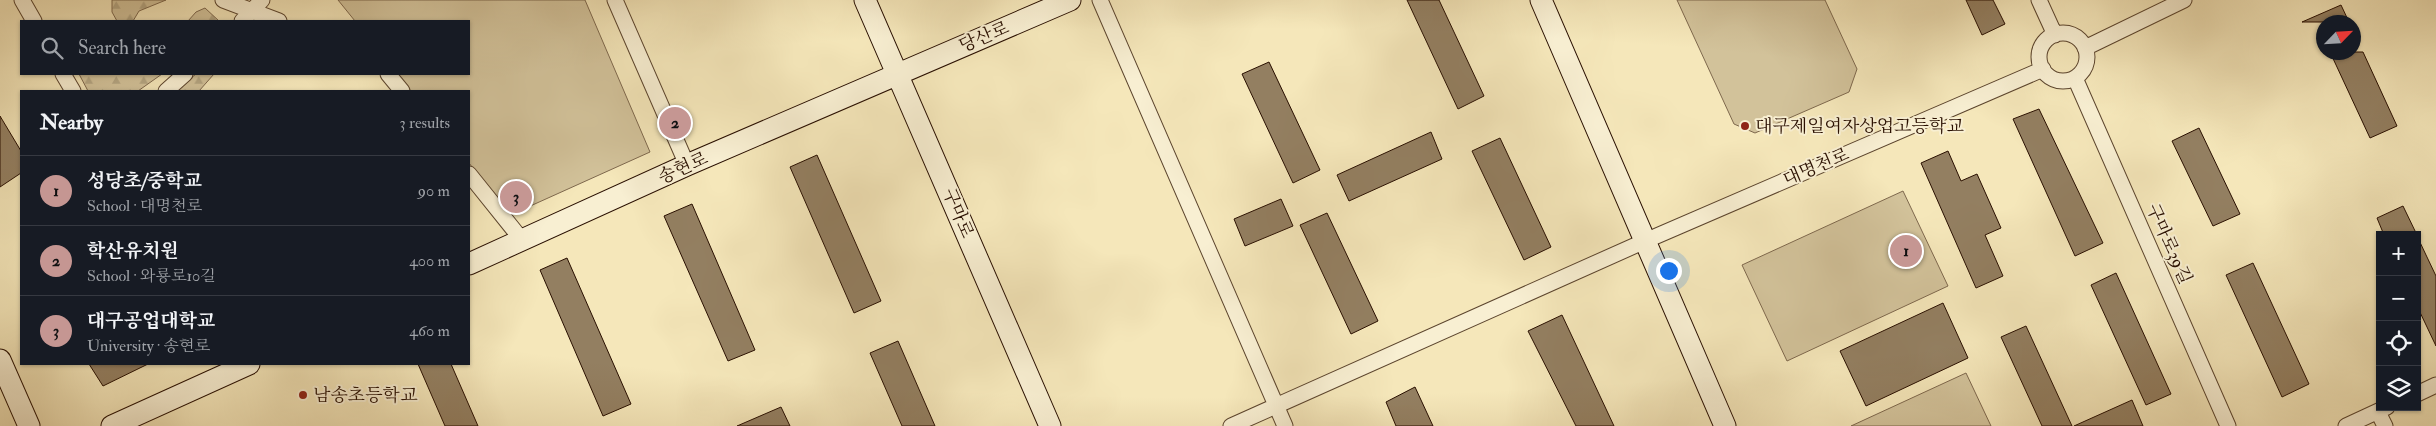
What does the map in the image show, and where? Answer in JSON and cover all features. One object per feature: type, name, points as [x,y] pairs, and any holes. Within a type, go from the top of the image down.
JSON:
[{"type":"main road","name":"구마로","points":[[865,0],[1050,426]]},
{"type":"main road","name":"당산로","points":[[898,74],[1070,0]]},
{"type":"main road","points":[[1541,0],[1725,426]]},
{"type":"main road","name":"송현로","points":[[470,264],[898,74]]},
{"type":"main road","points":[[0,360],[29,426]]},
{"type":"main road","points":[[112,426],[247,365]]},
{"type":"street","points":[[22,0],[33,20]]},
{"type":"street","points":[[223,0],[276,20]]},
{"type":"street","points":[[615,0],[687,166]]},
{"type":"street","points":[[1100,0],[1286,426]]},
{"type":"street","points":[[2039,0],[2055,35]]},
{"type":"street","points":[[2085,48],[2184,0]]},
{"type":"street","points":[[2070,34],[2077,38],[2085,48],[2086,66],[2075,78],[2059,81],[2052,78],[2043,69],[2040,52],[2043,44],[2055,35],[2070,34]]},
{"type":"street","name":"대명천로","points":[[1231,426],[1645,241],[2043,69]]},
{"type":"street","points":[[64,75],[72,90]]},
{"type":"street","points":[[167,90],[184,75]]},
{"type":"street","points":[[389,75],[401,90]]},
{"type":"street","name":"구마로39길","points":[[2075,78],[2228,426]]},
{"type":"street","points":[[470,175],[522,240]]},
{"type":"street","points":[[2421,392],[2436,385]]},
{"type":"street","points":[[2346,426],[2378,411]]},
{"type":"street","points":[[2382,411],[2385,426]]},
{"type":"green space","points":[[112,0],[166,0],[139,11],[134,20],[116,20],[112,12]]},
{"type":"green space","points":[[338,0],[585,0],[650,152],[517,212],[500,202],[470,164],[470,90],[410,90],[398,75],[470,75],[470,20],[354,20]]},
{"type":"green space","points":[[1677,0],[1825,0],[1857,69],[1849,92],[1755,133],[1734,124]]},
{"type":"green space","points":[[205,8],[218,20],[189,20],[196,12]]},
{"type":"green space","points":[[80,75],[161,75],[139,90],[87,90]]},
{"type":"green space","points":[[195,75],[213,75],[200,90],[176,90]]},
{"type":"green space","points":[[1903,191],[1948,286],[1787,361],[1742,265]]},
{"type":"green space","points":[[1966,373],[1991,426],[1851,426]]},
{"type":"building","points":[[1407,0],[1439,0],[1484,96],[1458,109]]},
{"type":"building","points":[[1966,0],[1993,0],[2005,24],[1982,35]]},
{"type":"building","points":[[2341,5],[2346,15],[2318,15]]},
{"type":"building","points":[[2316,16],[2316,22],[2302,22]]},
{"type":"building","points":[[2361,52],[2363,52],[2397,126],[2370,138],[2334,60],[2361,60]]},
{"type":"building","points":[[1269,62],[1320,170],[1293,183],[1242,74]]},
{"type":"building","points":[[2039,109],[2103,243],[2075,256],[2013,119]]},
{"type":"building","points":[[0,116],[20,149],[20,174],[0,187]]},
{"type":"building","points":[[2199,128],[2240,214],[2213,226],[2172,141]]},
{"type":"building","points":[[1431,132],[1442,159],[1349,201],[1337,175]]},
{"type":"building","points":[[1500,138],[1551,247],[1524,260],[1472,151]]},
{"type":"building","points":[[1948,151],[1961,181],[1977,174],[2001,228],[1985,235],[2003,276],[1976,288],[1921,163]]},
{"type":"building","points":[[817,155],[881,301],[854,313],[790,167]]},
{"type":"building","points":[[1281,199],[1293,226],[1245,246],[1234,219]]},
{"type":"building","points":[[692,204],[755,350],[728,361],[664,216]]},
{"type":"building","points":[[2403,206],[2415,231],[2382,231],[2377,218]]},
{"type":"building","points":[[1327,213],[1378,321],[1351,334],[1300,225]]},
{"type":"building","points":[[2421,244],[2436,276],[2436,346],[2421,314]]},
{"type":"building","points":[[567,258],[631,404],[603,416],[540,270]]},
{"type":"building","points":[[2253,263],[2309,384],[2282,397],[2226,275]]},
{"type":"building","points":[[2116,273],[2171,394],[2146,405],[2091,285]]},
{"type":"building","points":[[1943,303],[1968,358],[1866,406],[1840,351]]},
{"type":"building","points":[[1562,315],[1614,426],[1576,426],[1528,331]]},
{"type":"building","points":[[2026,326],[2072,426],[2042,426],[2001,337]]},
{"type":"building","points":[[898,341],[935,426],[902,426],[870,353]]},
{"type":"building","points":[[90,365],[146,365],[103,386]]},
{"type":"building","points":[[418,365],[451,365],[478,426],[445,426]]},
{"type":"building","points":[[1415,387],[1433,426],[1396,426],[1386,402]]},
{"type":"building","points":[[2132,400],[2143,426],[2074,426]]},
{"type":"building","points":[[781,407],[790,426],[737,426]]},
{"type":"place","name":"학산유치원","points":[[675,123]]},
{"type":"place","name":"대구제일여자상업고등학교","points":[[1745,126]]},
{"type":"place","name":"대구공업대학교","points":[[516,197]]},
{"type":"place","name":"성당초/중학교","points":[[1906,251]]},
{"type":"place","name":"남송초등학교","points":[[303,395]]}]
